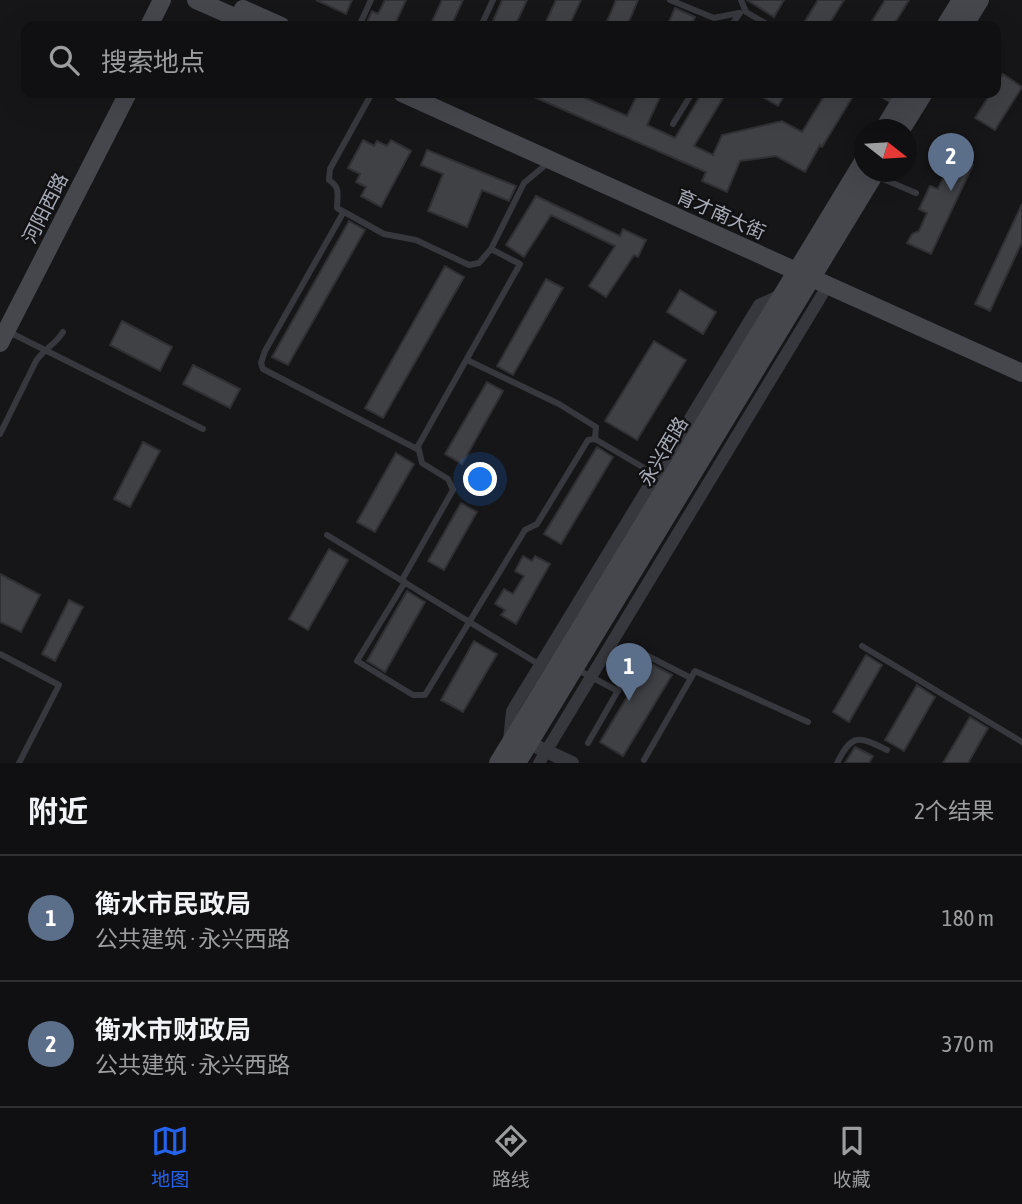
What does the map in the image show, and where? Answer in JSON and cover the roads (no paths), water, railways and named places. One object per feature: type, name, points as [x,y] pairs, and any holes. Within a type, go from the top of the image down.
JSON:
[{"type":"main road","points":[[152,21],[162,0]]},
{"type":"main road","points":[[164,21],[175,0]]},
{"type":"main road","points":[[196,0],[243,21]]},
{"type":"main road","points":[[223,0],[270,21]]},
{"type":"main road","points":[[948,21],[961,0]]},
{"type":"main road","points":[[967,21],[980,0]]},
{"type":"main road","name":"河阳西路","points":[[2,330],[113,98]]},
{"type":"main road","name":"河阳西路","points":[[2,330],[125,98]]},
{"type":"main road","name":"育才南大街","points":[[413,98],[811,273],[1022,361]]},
{"type":"main road","name":"育才南大街","points":[[439,98],[1022,373]]},
{"type":"main road","points":[[908,119],[921,98]]},
{"type":"main road","points":[[890,119],[902,99]]},
{"type":"main road","name":"永兴西路","points":[[508,758],[529,743],[864,182]]},
{"type":"main road","name":"永兴西路","points":[[508,758],[783,294],[811,273]]},
{"type":"street","points":[[542,757],[591,677],[811,273]]},
{"type":"street","points":[[508,758],[512,711],[759,305],[783,294]]},
{"type":"street","points":[[529,743],[542,757],[572,763]]},
{"type":"lane","points":[[361,21],[371,0]]},
{"type":"lane","points":[[484,21],[494,0]]},
{"type":"lane","points":[[670,0],[714,18],[743,12],[760,21]]},
{"type":"lane","points":[[741,0],[743,12]]},
{"type":"lane","points":[[735,21],[743,12]]},
{"type":"lane","points":[[369,98],[328,175],[339,191],[337,208],[384,234],[416,240],[469,265],[479,263],[491,249],[524,183],[551,160]]},
{"type":"lane","points":[[673,124],[689,98]]},
{"type":"lane","points":[[896,182],[916,193]]},
{"type":"lane","points":[[344,213],[265,351],[261,363],[263,369],[417,449]]},
{"type":"lane","points":[[491,249],[520,264],[417,449],[422,463],[448,479],[453,490],[357,661],[413,695],[425,695],[525,530],[537,524],[588,440],[595,439],[656,475]]},
{"type":"lane","points":[[2,330],[203,429]]},
{"type":"lane","points":[[0,434],[36,361],[57,343],[63,331]]},
{"type":"lane","points":[[467,360],[559,404],[596,426],[595,439]]},
{"type":"lane","points":[[327,535],[540,665]]},
{"type":"lane","points":[[862,646],[1022,742]]},
{"type":"lane","points":[[588,743],[640,652],[691,678]]},
{"type":"lane","points":[[0,654],[59,685],[19,763]]},
{"type":"lane","points":[[575,668],[618,691]]},
{"type":"lane","points":[[643,760],[695,671],[808,722]]},
{"type":"lane","points":[[838,763],[847,744],[852,740],[866,739],[887,750]]},
{"type":"place","name":"衡水市财政局","points":[[951,191]]},
{"type":"place","name":"衡水市民政局","points":[[629,701]]}]
